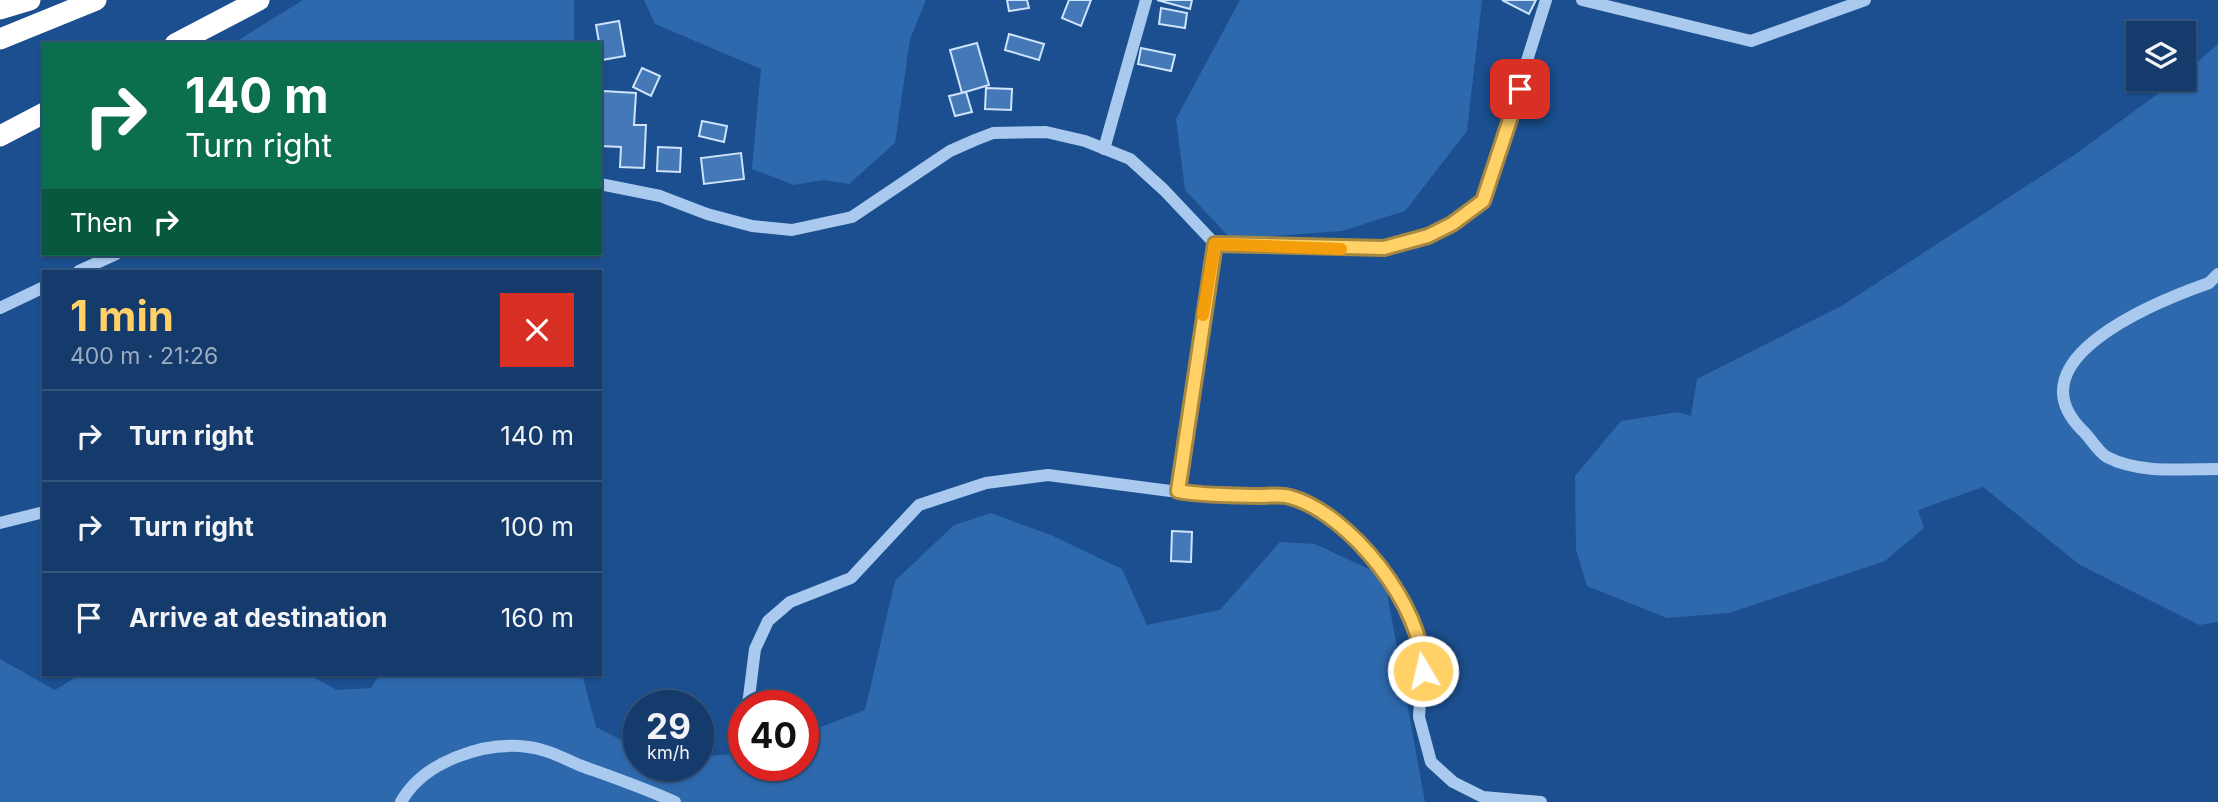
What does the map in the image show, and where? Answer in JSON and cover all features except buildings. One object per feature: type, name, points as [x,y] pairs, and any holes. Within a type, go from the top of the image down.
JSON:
[{"type":"highway","points":[[0,9],[30,0]]},
{"type":"highway","points":[[0,39],[96,0]]},
{"type":"highway","points":[[179,42],[259,0]]},
{"type":"highway","points":[[0,136],[42,114]]},
{"type":"street","points":[[1104,149],[1146,0]]},
{"type":"street","points":[[602,184],[660,196],[706,214],[752,226],[792,230],[852,217],[950,151],[993,133],[1046,132],[1129,159],[1215,244],[1384,248],[1428,236],[1452,224],[1483,201],[1546,0]]},
{"type":"street","points":[[1582,0],[1751,41],[1865,0]]},
{"type":"street","points":[[1178,491],[1215,244]]},
{"type":"street","points":[[81,270],[112,256]]},
{"type":"street","points":[[2218,274],[2209,283],[2108,330],[2087,346],[2071,366],[2061,392],[2068,415],[2105,457],[2136,467],[2218,469]]},
{"type":"street","points":[[0,308],[42,288]]},
{"type":"street","points":[[750,690],[755,649],[768,621],[790,602],[852,578],[919,505],[986,483],[1048,475],[1201,495],[1289,496],[1327,512],[1370,555],[1413,626],[1423,656],[1419,717],[1431,762],[1453,782],[1483,797],[1541,802]]},
{"type":"street","points":[[0,523],[42,512]]},
{"type":"street","points":[[401,802],[418,778],[442,764],[475,752],[515,746],[545,751],[676,802]]},
{"type":"shaded area","points":[[303,0],[574,0],[574,42],[235,42]]},
{"type":"shaded area","points":[[644,0],[926,0],[910,39],[895,143],[849,184],[823,180],[794,185],[752,169],[761,69],[655,24]]},
{"type":"shaded area","points":[[1240,0],[1482,0],[1467,131],[1405,211],[1342,231],[1231,239],[1185,190],[1176,119]]},
{"type":"shaded area","points":[[2218,44],[2218,622],[2199,625],[2080,565],[1983,487],[1918,510],[1924,528],[1885,561],[1729,613],[1667,618],[1587,586],[1576,550],[1575,476],[1621,421],[1678,412],[1691,416],[1697,379],[1843,305],[2077,153],[2162,91],[2196,91],[2196,63]]},
{"type":"shaded area","points":[[991,513],[1051,535],[1122,569],[1147,625],[1220,610],[1280,542],[1315,544],[1384,576],[1425,802],[0,802],[0,659],[55,690],[78,676],[311,676],[337,690],[371,688],[379,676],[583,676],[596,727],[623,741],[623,781],[714,781],[714,756],[728,754],[728,781],[819,781],[819,728],[865,710],[895,581],[954,525]]},
{"type":"slow traffic","points":[[1203,315],[1215,244],[1276,244],[1341,249]]},
{"type":"route","points":[[1423,671],[1423,656],[1413,626],[1399,600],[1370,555],[1349,531],[1327,512],[1289,496],[1201,495],[1178,491],[1215,244],[1384,248],[1428,236],[1452,224],[1483,201],[1520,89]]}]
